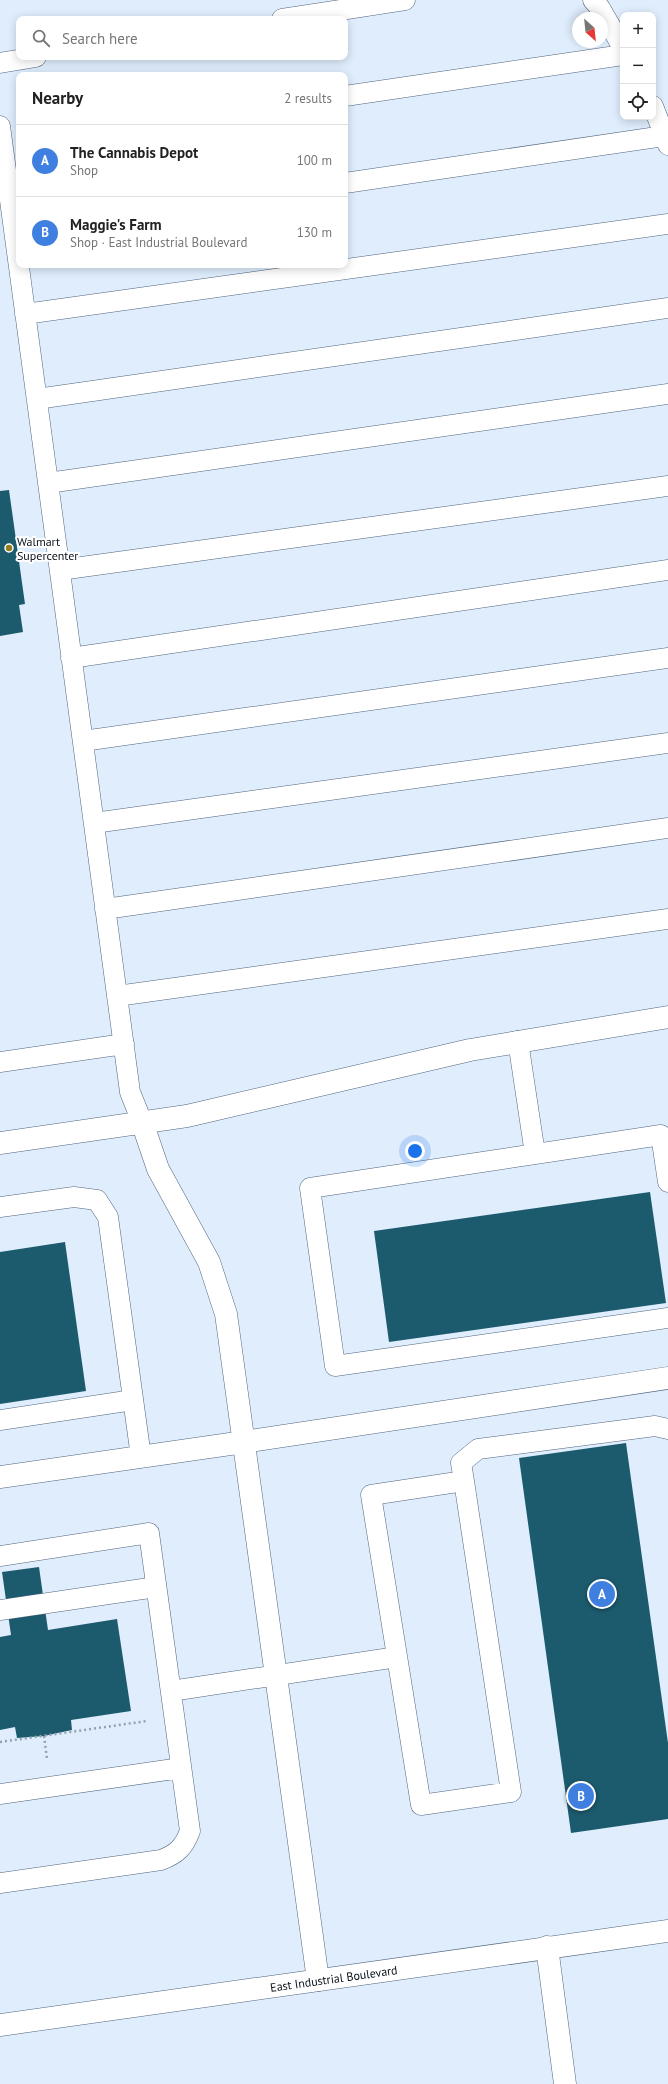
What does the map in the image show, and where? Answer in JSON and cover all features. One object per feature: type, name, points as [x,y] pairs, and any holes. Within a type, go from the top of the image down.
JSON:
[{"type":"street","points":[[0,1143],[186,1116],[518,1041],[668,1017]]},
{"type":"street","points":[[142,1122],[158,1169],[209,1262],[226,1314],[318,1980]]},
{"type":"street","points":[[0,1477],[668,1378]]},
{"type":"street","name":"East Industrial Boulevard","points":[[0,2026],[668,1931]]},
{"type":"street","points":[[547,1947],[565,2084]]},
{"type":"lane","points":[[302,16],[406,0]]},
{"type":"lane","points":[[593,0],[600,8],[620,43]]},
{"type":"lane","points":[[348,96],[620,55]]},
{"type":"lane","points":[[0,63],[18,60]]},
{"type":"lane","points":[[348,183],[666,140],[656,114]]},
{"type":"lane","points":[[0,126],[11,145],[16,217]]},
{"type":"lane","points":[[25,314],[668,224]]},
{"type":"lane","points":[[21,268],[36,399],[130,1092],[142,1122]]},
{"type":"lane","points":[[36,399],[668,308]]},
{"type":"lane","points":[[48,483],[668,394]]},
{"type":"lane","points":[[60,570],[668,486]]},
{"type":"lane","points":[[72,658],[668,570]]},
{"type":"lane","points":[[83,741],[668,658]]},
{"type":"lane","points":[[94,824],[668,743]]},
{"type":"lane","points":[[105,909],[668,828]]},
{"type":"lane","points":[[117,996],[668,919]]},
{"type":"lane","points":[[518,1041],[535,1154]]},
{"type":"lane","points":[[0,1062],[124,1044]]},
{"type":"lane","points":[[668,1182],[661,1135],[310,1188],[335,1366],[668,1318]]},
{"type":"lane","points":[[0,1207],[74,1197],[97,1200],[103,1208],[108,1217],[141,1457]]},
{"type":"lane","points":[[0,1420],[133,1400]]},
{"type":"lane","points":[[464,1481],[371,1495],[421,1805],[511,1792],[464,1481],[461,1463],[478,1449],[655,1426],[668,1429]]},
{"type":"lane","points":[[0,1556],[149,1533],[190,1830],[185,1844],[175,1854],[161,1860],[0,1883]]},
{"type":"lane","points":[[0,1610],[156,1587]]},
{"type":"lane","points":[[171,1691],[397,1657]]},
{"type":"lane","points":[[0,1794],[181,1768]]},
{"type":"path","points":[[0,1742],[152,1720]]},
{"type":"building","name":"Walmart Supercenter","points":[[9,490],[25,604],[19,605],[23,632],[0,636],[0,491]]},
{"type":"building","points":[[650,1192],[666,1303],[389,1342],[374,1231]]},
{"type":"building","points":[[65,1242],[86,1391],[0,1404],[0,1252]]},
{"type":"building","points":[[626,1443],[668,1743],[668,1819],[571,1833],[519,1458]]},
{"type":"building","points":[[39,1567],[48,1630],[117,1619],[131,1711],[71,1720],[72,1730],[44,1736],[17,1738],[15,1727],[0,1730],[0,1637],[11,1635],[2,1572]]},
{"type":"place","name":"Walmart Supercenter","points":[[9,548]]},
{"type":"place","name":"The Cannabis Depot","points":[[602,1594]]},
{"type":"place","name":"Maggie's Farm","points":[[581,1796]]}]
